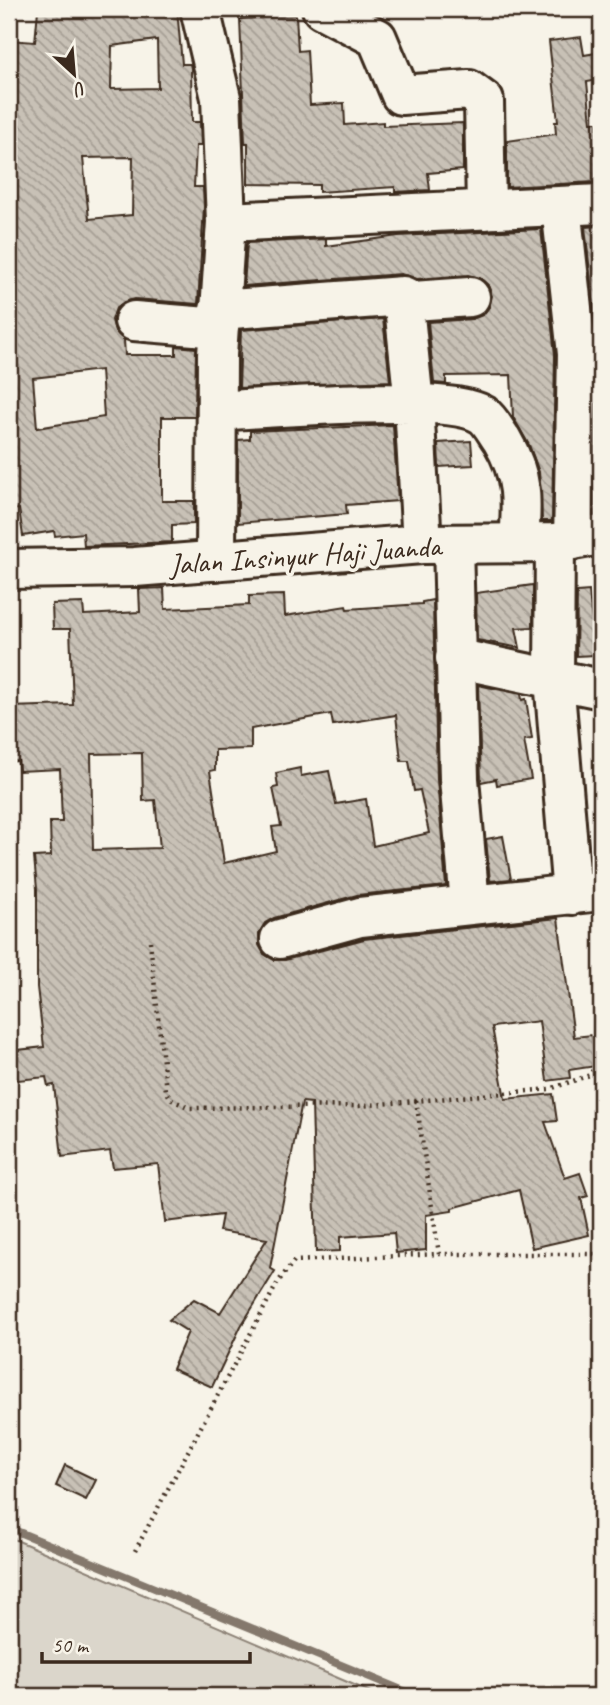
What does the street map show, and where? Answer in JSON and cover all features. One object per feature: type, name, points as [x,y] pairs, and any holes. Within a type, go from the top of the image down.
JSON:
[{"type":"street","points":[[210,9],[221,98],[226,222],[219,319],[216,561]]},
{"type":"street","points":[[323,9],[378,24],[401,95],[469,90],[484,101],[486,210]]},
{"type":"street","points":[[226,222],[601,204]]},
{"type":"street","points":[[280,939],[360,916],[587,893],[554,679],[575,538],[577,354],[561,206]]},
{"type":"street","points":[[403,296],[414,404],[455,658],[460,779],[470,904]]},
{"type":"street","points":[[134,321],[219,319],[403,296],[413,301],[470,297]]},
{"type":"street","points":[[217,411],[314,405],[414,404],[473,411],[491,424],[509,452],[522,495],[575,538]]},
{"type":"street","name":"Jalan Insinyur Haji Juanda","points":[[9,569],[135,567],[438,544],[575,538]]},
{"type":"street","points":[[455,658],[601,689]]},
{"type":"path","points":[[150,941],[166,1091],[181,1106],[309,1107],[550,1089],[571,1084],[590,1075],[601,1056]]},
{"type":"path","points":[[416,1100],[439,1254]]},
{"type":"path","points":[[135,1551],[278,1282],[294,1261],[439,1254],[601,1254]]},
{"type":"shaded area","points":[[9,1537],[380,1696],[27,1696],[9,1690]]},
{"type":"building","points":[[114,9],[177,9],[182,64],[190,64],[191,68],[192,122],[200,122],[201,146],[196,146],[194,187],[203,187],[204,207],[198,304],[135,299],[116,308],[112,320],[115,331],[124,340],[125,355],[176,355],[176,346],[196,348],[195,417],[162,417],[162,501],[194,501],[194,524],[172,525],[172,542],[84,546],[83,533],[55,536],[54,531],[23,536],[19,509],[11,510],[9,40],[35,42],[38,10],[115,16]],"holes":[[[157,40],[158,88],[111,89],[112,46]],[[133,157],[132,215],[89,219],[83,158]],[[101,370],[104,417],[37,428],[33,378]]]},
{"type":"building","points":[[296,15],[298,51],[307,50],[310,105],[344,103],[345,125],[383,122],[383,126],[463,123],[463,170],[428,173],[430,190],[395,192],[395,187],[319,192],[319,185],[248,184],[240,19]]},
{"type":"building","points":[[581,37],[584,55],[596,53],[599,80],[587,82],[591,122],[597,122],[595,182],[507,187],[507,141],[556,134],[555,122],[558,122],[549,41]]},
{"type":"building","points":[[601,226],[601,506],[596,506],[599,354],[585,227]]},
{"type":"building","points":[[541,229],[555,355],[552,521],[542,521],[539,472],[529,445],[513,417],[511,375],[446,376],[446,384],[434,383],[428,322],[472,319],[483,315],[492,296],[488,285],[480,278],[468,275],[417,279],[401,274],[244,286],[247,243],[326,239],[326,246],[398,236]]},
{"type":"building","points":[[383,319],[390,381],[239,388],[241,330]]},
{"type":"building","points":[[393,425],[398,501],[346,505],[347,514],[238,523],[238,440],[250,439],[250,431]]},
{"type":"building","points":[[471,441],[473,465],[439,467],[438,443]]},
{"type":"building","points":[[533,585],[533,627],[516,628],[520,648],[477,640],[476,593]]},
{"type":"building","points":[[164,588],[165,609],[249,605],[249,596],[284,595],[285,616],[346,606],[347,609],[422,604],[433,600],[437,780],[446,886],[357,895],[274,918],[265,923],[259,933],[259,945],[264,954],[274,960],[285,960],[364,939],[558,918],[574,1037],[592,1035],[596,1066],[569,1070],[570,1078],[547,1081],[539,1021],[492,1027],[505,1099],[553,1094],[557,1121],[545,1122],[565,1178],[580,1173],[588,1196],[581,1198],[589,1235],[532,1248],[519,1190],[452,1208],[452,1211],[426,1215],[426,1250],[396,1253],[394,1233],[340,1237],[340,1251],[316,1252],[312,1103],[302,1102],[270,1268],[275,1271],[241,1326],[212,1387],[172,1369],[188,1332],[169,1320],[194,1299],[220,1313],[267,1239],[219,1231],[222,1215],[165,1222],[158,1164],[113,1168],[110,1151],[62,1157],[54,1085],[48,1086],[46,1077],[9,1081],[9,1051],[44,1047],[37,987],[37,889],[34,857],[51,856],[50,822],[62,822],[60,769],[19,771],[18,761],[9,762],[9,707],[73,705],[70,629],[53,629],[52,604],[83,603],[84,615],[140,612],[139,589]],"holes":[[[331,714],[333,725],[396,715],[401,761],[409,761],[414,791],[420,790],[429,833],[373,846],[366,799],[336,804],[329,771],[301,776],[300,768],[276,773],[278,787],[273,788],[281,826],[272,827],[276,851],[224,863],[210,771],[215,770],[215,750],[251,749],[251,729]],[[142,753],[143,801],[155,800],[160,848],[93,850],[91,754]]]},
{"type":"building","points":[[589,591],[595,655],[576,656],[577,592]]},
{"type":"building","points":[[478,685],[521,694],[522,700],[526,699],[532,739],[524,740],[531,779],[497,785],[496,779],[481,782]]},
{"type":"building","points":[[503,836],[511,879],[490,881],[486,839]]},
{"type":"building","points":[[65,1465],[96,1480],[86,1500],[56,1486]]},
{"type":"waterway","points":[[9,1528],[416,1696]]}]
